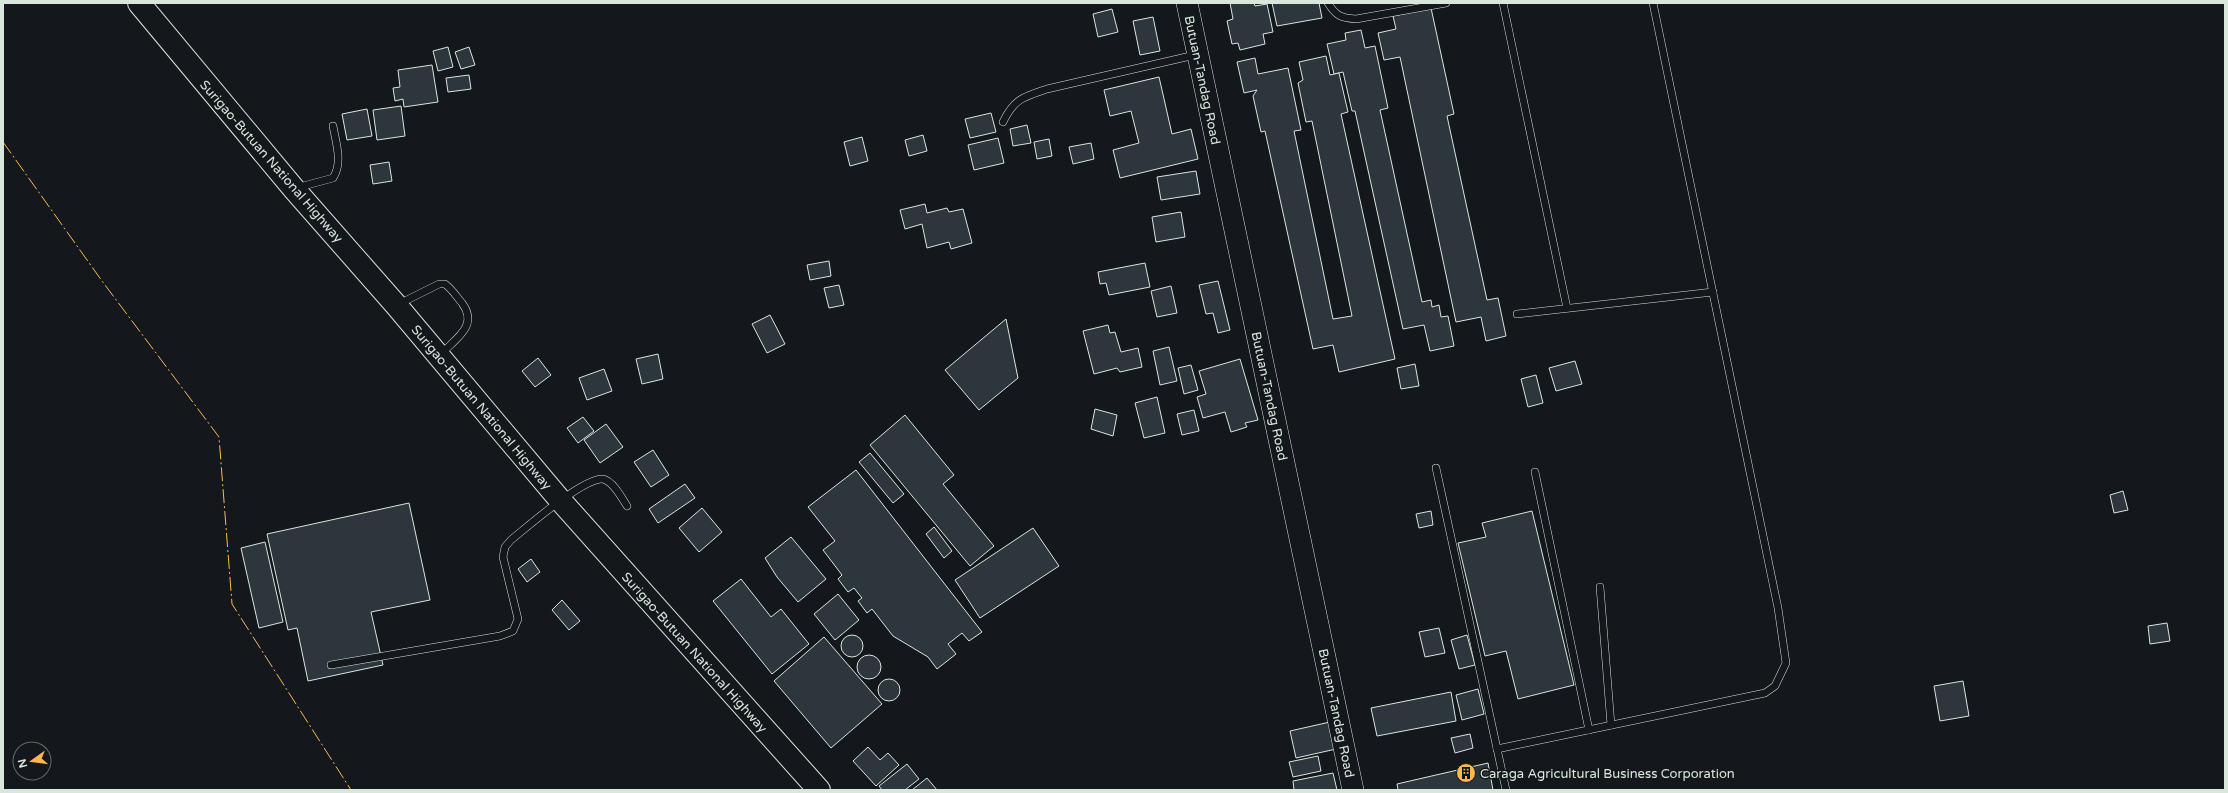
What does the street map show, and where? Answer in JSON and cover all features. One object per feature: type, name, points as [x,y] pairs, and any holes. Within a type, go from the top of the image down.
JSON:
[{"type":"highway","name":"Surigao-Butuan National Highway","points":[[135,3],[145,11],[560,500],[655,609],[819,790]]},
{"type":"main road","name":"Butuan-Tandag Road","points":[[1187,3],[1353,790]]},
{"type":"lane","points":[[1328,3],[1335,14],[1343,18],[1356,19],[1446,3]]},
{"type":"lane","points":[[1503,3],[1566,308]]},
{"type":"lane","points":[[1497,749],[1765,693],[1775,686],[1786,663],[1776,600],[1653,3]]},
{"type":"lane","points":[[1003,122],[1011,106],[1024,97],[1046,89],[1197,54]]},
{"type":"lane","points":[[294,188],[333,178],[336,174],[339,164],[333,126]]},
{"type":"lane","points":[[396,305],[438,284],[445,284],[451,289],[468,311],[469,319],[467,326],[438,357]]},
{"type":"lane","points":[[1516,314],[1713,292]]},
{"type":"lane","points":[[1436,468],[1506,790]]},
{"type":"lane","points":[[1535,472],[1589,730]]},
{"type":"lane","points":[[331,665],[500,636],[513,631],[518,619],[503,557],[505,547],[511,540],[560,500],[595,481],[603,479],[609,482],[628,506]]},
{"type":"lane","points":[[1600,587],[1612,725]]},
{"type":"building","points":[[1230,3],[1254,3],[1255,6],[1267,4],[1273,32],[1263,34],[1265,44],[1240,50],[1238,43],[1232,44],[1227,21],[1233,19]]},
{"type":"building","points":[[1272,3],[1319,3],[1322,18],[1277,26]]},
{"type":"building","points":[[1431,8],[1454,114],[1447,116],[1487,300],[1498,298],[1506,336],[1486,341],[1481,317],[1456,322],[1400,57],[1384,60],[1378,33],[1396,29],[1393,16]]},
{"type":"building","points":[[1112,9],[1118,32],[1098,37],[1093,14]]},
{"type":"building","points":[[1153,17],[1160,51],[1140,55],[1133,21]]},
{"type":"building","points":[[1361,30],[1365,48],[1375,46],[1388,108],[1380,110],[1422,302],[1431,300],[1432,307],[1439,305],[1441,317],[1448,316],[1454,346],[1430,351],[1424,325],[1403,329],[1355,111],[1352,111],[1343,72],[1334,74],[1327,44],[1346,40],[1345,33]]},
{"type":"building","points":[[448,47],[453,67],[438,71],[433,51]]},
{"type":"building","points":[[469,47],[475,65],[461,69],[455,52]]},
{"type":"building","points":[[1326,56],[1330,75],[1339,73],[1348,112],[1341,114],[1395,359],[1339,372],[1333,345],[1313,349],[1265,131],[1261,132],[1253,96],[1257,90],[1244,93],[1237,62],[1255,58],[1258,74],[1288,68],[1301,130],[1294,131],[1333,319],[1352,316],[1312,121],[1306,122],[1298,83],[1303,80],[1299,62]]},
{"type":"building","points":[[432,65],[438,102],[404,107],[403,99],[395,101],[393,88],[400,87],[398,70]]},
{"type":"building","points":[[469,75],[471,89],[448,92],[446,78]]},
{"type":"building","points":[[1159,77],[1172,134],[1191,129],[1198,159],[1120,178],[1113,150],[1139,143],[1131,111],[1110,116],[1104,90]]},
{"type":"building","points":[[401,106],[405,136],[377,140],[373,110]]},
{"type":"building","points":[[367,109],[372,136],[347,140],[342,114]]},
{"type":"building","points":[[991,113],[996,132],[970,138],[965,119]]},
{"type":"building","points":[[1027,125],[1031,143],[1013,146],[1010,129]]},
{"type":"building","points":[[923,135],[927,151],[909,156],[905,140]]},
{"type":"building","points":[[862,137],[868,161],[850,166],[844,142]]},
{"type":"building","points":[[998,138],[1004,163],[974,170],[968,145]]},
{"type":"building","points":[[1049,139],[1052,156],[1037,159],[1034,142]]},
{"type":"building","points":[[1091,143],[1094,159],[1073,164],[1069,147]]},
{"type":"building","points":[[389,162],[392,181],[373,184],[370,165]]},
{"type":"building","points":[[1196,171],[1200,194],[1161,200],[1157,177]]},
{"type":"building","points":[[925,204],[927,213],[947,208],[949,212],[963,209],[972,243],[951,249],[949,242],[927,248],[922,224],[905,229],[900,210]]},
{"type":"building","points":[[1181,212],[1185,237],[1156,242],[1152,217]]},
{"type":"building","points":[[829,261],[831,276],[810,280],[807,265]]},
{"type":"building","points":[[1145,263],[1150,287],[1109,295],[1106,283],[1100,284],[1098,272]]},
{"type":"building","points":[[1218,281],[1230,330],[1218,333],[1213,313],[1206,314],[1199,285]]},
{"type":"building","points":[[839,285],[844,305],[829,308],[824,288]]},
{"type":"building","points":[[1171,286],[1177,313],[1157,317],[1151,291]]},
{"type":"building","points":[[770,315],[785,344],[767,353],[752,324]]},
{"type":"building","points":[[1006,319],[1018,378],[979,410],[945,370]]},
{"type":"building","points":[[1108,325],[1110,333],[1115,332],[1121,352],[1138,348],[1142,367],[1120,372],[1117,368],[1094,374],[1083,331]]},
{"type":"building","points":[[1169,347],[1177,381],[1160,385],[1153,351]]},
{"type":"building","points":[[658,354],[663,379],[642,384],[636,359]]},
{"type":"building","points":[[538,358],[551,375],[535,387],[522,371]]},
{"type":"building","points":[[1240,359],[1258,420],[1245,423],[1247,427],[1231,432],[1225,412],[1203,418],[1197,397],[1206,394],[1199,371]]},
{"type":"building","points":[[1575,361],[1582,384],[1556,391],[1549,368]]},
{"type":"building","points":[[1415,364],[1419,386],[1401,389],[1397,368]]},
{"type":"building","points":[[1191,365],[1198,390],[1184,394],[1178,368]]},
{"type":"building","points":[[604,369],[612,391],[587,400],[579,378]]},
{"type":"building","points":[[1536,375],[1543,403],[1528,407],[1521,379]]},
{"type":"building","points":[[1157,397],[1165,433],[1144,438],[1135,403]]},
{"type":"building","points":[[1095,409],[1117,415],[1113,436],[1091,429]]},
{"type":"building","points":[[1194,410],[1199,431],[1182,435],[1177,414]]},
{"type":"building","points":[[905,415],[954,475],[943,484],[994,546],[970,566],[870,445]]},
{"type":"building","points":[[583,417],[594,431],[578,443],[567,428]]},
{"type":"building","points":[[606,424],[623,447],[600,463],[584,440]]},
{"type":"building","points":[[653,450],[669,475],[651,487],[634,462]]},
{"type":"building","points":[[870,453],[904,494],[893,503],[859,462]]},
{"type":"building","points":[[856,470],[982,632],[969,641],[962,633],[948,644],[956,654],[937,669],[928,657],[893,636],[872,609],[867,613],[858,601],[862,598],[854,588],[848,592],[838,579],[842,575],[823,550],[835,541],[808,507]]},
{"type":"building","points":[[685,484],[695,498],[658,523],[649,509]]},
{"type":"building","points":[[2123,491],[2128,510],[2114,513],[2110,495]]},
{"type":"building","points":[[409,503],[430,600],[371,612],[383,665],[308,681],[297,628],[288,630],[267,534]]},
{"type":"building","points":[[702,508],[722,532],[699,552],[679,528]]},
{"type":"building","points":[[1431,511],[1433,525],[1419,528],[1416,514]]},
{"type":"building","points":[[1532,511],[1574,685],[1518,699],[1506,651],[1485,656],[1458,543],[1486,537],[1482,523]]},
{"type":"building","points":[[934,527],[952,551],[944,558],[926,534]]},
{"type":"building","points":[[1033,528],[1059,566],[980,618],[955,580]]},
{"type":"building","points":[[791,537],[826,579],[798,602],[777,577],[765,558]]},
{"type":"building","points":[[265,542],[283,622],[259,628],[241,548]]},
{"type":"building","points":[[531,559],[540,572],[527,582],[518,569]]},
{"type":"building","points":[[741,579],[771,617],[781,609],[809,644],[772,674],[713,601]]},
{"type":"building","points":[[838,594],[859,620],[835,640],[814,614]]},
{"type":"building","points":[[562,600],[580,621],[569,630],[552,610]]},
{"type":"building","points":[[2167,623],[2170,641],[2150,644],[2148,626]]},
{"type":"building","points":[[1439,628],[1445,653],[1425,657],[1419,632]]},
{"type":"building","points":[[852,635],[860,638],[863,646],[860,654],[852,657],[844,654],[841,646],[844,638]]},
{"type":"building","points":[[1467,635],[1475,665],[1459,669],[1451,640]]},
{"type":"building","points":[[824,637],[882,704],[831,748],[774,681]]},
{"type":"building","points":[[869,655],[877,659],[881,667],[877,675],[869,679],[861,675],[857,667],[861,659]]},
{"type":"building","points":[[889,679],[897,682],[900,690],[897,698],[889,701],[881,698],[878,690],[881,682]]},
{"type":"building","points":[[1963,681],[1969,716],[1940,721],[1934,686]]},
{"type":"building","points":[[1478,689],[1484,714],[1462,720],[1456,695]]},
{"type":"building","points":[[1451,692],[1456,721],[1377,736],[1371,708]]},
{"type":"building","points":[[1330,722],[1336,749],[1296,758],[1290,731]]},
{"type":"building","points":[[1470,734],[1473,748],[1455,753],[1451,738]]},
{"type":"building","points":[[868,747],[880,760],[888,753],[899,765],[876,786],[853,761]]},
{"type":"building","points":[[1318,756],[1321,771],[1293,777],[1289,762]]},
{"type":"building","name":"Caraga Agricultural Business Corporation","points":[[1488,763],[1493,790],[1398,790],[1397,784]]},
{"type":"building","points":[[907,764],[919,779],[905,790],[882,790],[879,786]]},
{"type":"building","points":[[1333,773],[1337,790],[1294,790],[1293,781]]},
{"type":"building","points":[[927,778],[937,790],[912,790]]},
{"type":"power","points":[[3,142],[102,281],[219,437],[232,604],[351,790]]},
{"type":"place","name":"Caraga Agricultural Business Corporation","points":[[1466,773]]}]
